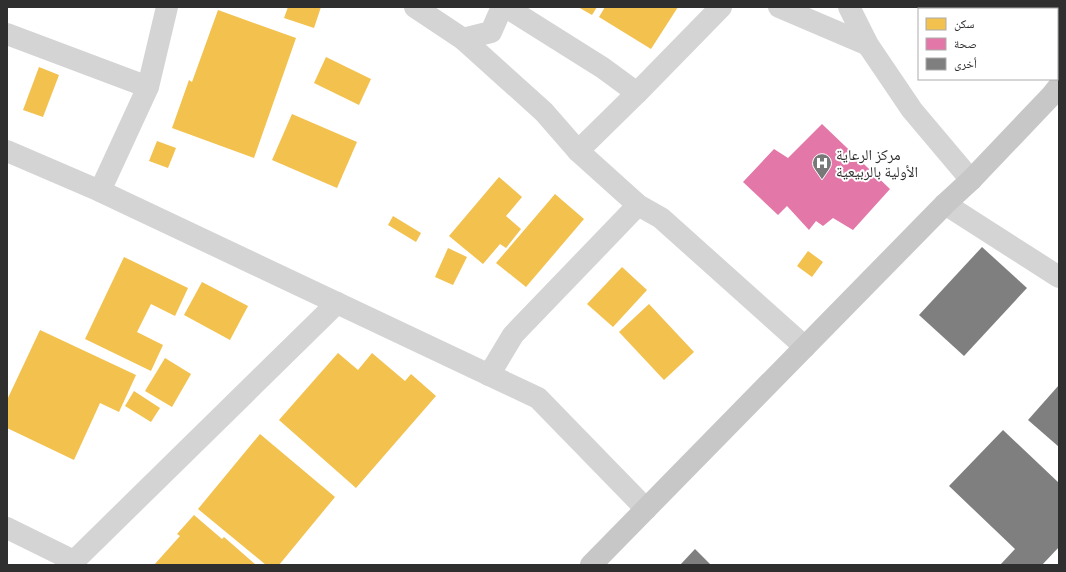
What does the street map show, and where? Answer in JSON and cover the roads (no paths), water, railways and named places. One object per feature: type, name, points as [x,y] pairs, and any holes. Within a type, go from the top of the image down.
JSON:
[{"type":"main road","points":[[591,565],[970,180],[1059,86]]},
{"type":"street","points":[[100,191],[148,87],[167,7]]},
{"type":"street","points":[[415,7],[463,39],[544,112],[578,151],[638,205],[661,218],[805,347]]},
{"type":"street","points":[[463,39],[491,32],[502,7]]},
{"type":"street","points":[[506,7],[603,68],[637,93]]},
{"type":"street","points":[[578,151],[721,7]]},
{"type":"street","points":[[779,7],[868,45]]},
{"type":"street","points":[[849,7],[868,45],[912,110],[970,180]]},
{"type":"street","points":[[7,34],[148,87]]},
{"type":"street","points":[[7,150],[100,191],[538,398],[646,509]]},
{"type":"street","points":[[946,204],[1059,277]]},
{"type":"street","points":[[489,375],[513,335],[638,205]]},
{"type":"street","points":[[7,528],[72,563],[337,303]]},
{"type":"place","name":"مركز الرعاية الأولية بالربيعية","points":[[822,180]]}]
